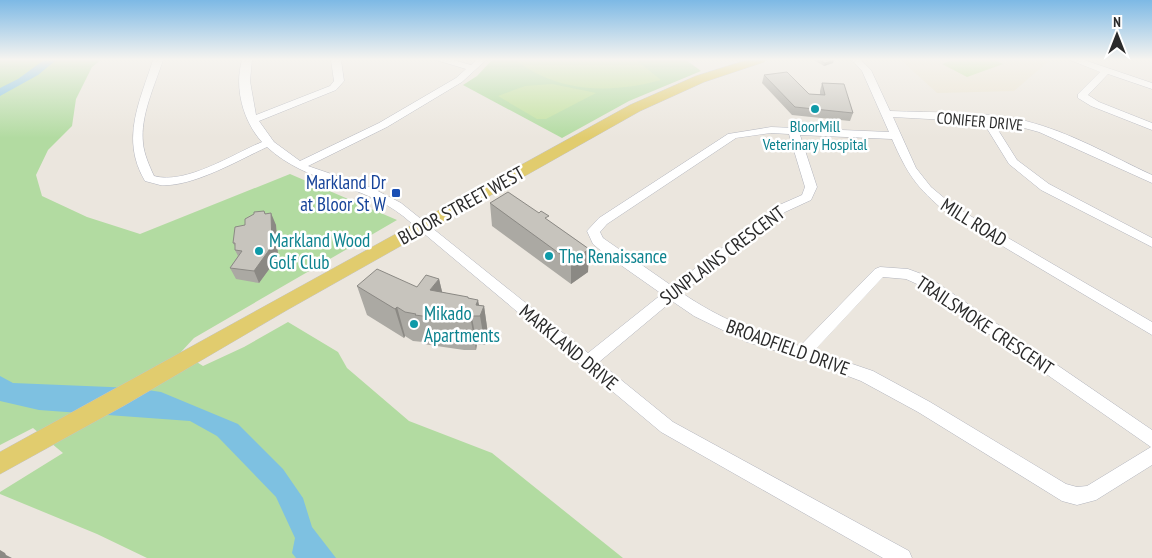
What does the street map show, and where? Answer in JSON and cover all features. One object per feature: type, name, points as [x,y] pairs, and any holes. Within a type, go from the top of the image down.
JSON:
[{"type":"main road","name":"BLOOR STREET WEST","points":[[0,464],[641,105],[685,86]]},
{"type":"street","points":[[150,86],[139,123],[137,140],[140,157],[149,178],[162,181],[189,177],[268,143]]},
{"type":"street","name":"MARKLAND DRIVE","points":[[245,86],[246,107],[252,120],[268,143],[299,166],[383,197],[407,213],[667,427],[902,558]]},
{"type":"street","points":[[252,120],[335,86]]},
{"type":"street","points":[[299,166],[383,125],[449,86]]},
{"type":"street","name":"MILL ROAD","points":[[874,86],[911,169],[918,180],[940,201],[1152,329]]},
{"type":"street","points":[[1092,86],[1082,96],[1100,107],[1152,128]]},
{"type":"street","name":"CONIFER DRIVE","points":[[887,114],[986,119],[1035,126],[1152,180]]},
{"type":"street","points":[[986,119],[1013,162],[1031,177],[1152,242]]},
{"type":"street","name":"BROADFIELD DRIVE","points":[[896,136],[764,130],[732,136],[598,225],[593,231],[598,241],[671,294],[721,324],[752,338],[803,353],[867,376],[906,396],[1062,492],[1077,496],[1090,494],[1152,455]]},
{"type":"street","name":"SUNPLAINS CRESCENT","points":[[587,363],[671,294],[781,209],[807,197],[811,187],[793,131]]},
{"type":"street","name":"TRAILSMOKE CRESCENT","points":[[803,353],[880,272],[913,275],[1152,440]]},
{"type":"shaded area","points":[[929,86],[1020,86],[1014,91],[937,93]]},
{"type":"green space","name":"Markland Wood Golf Club","points":[[0,86],[82,86],[76,99],[72,126],[48,150],[36,175],[42,196],[87,217],[140,234],[290,174],[397,220],[194,338],[181,352],[203,366],[244,347],[288,322],[338,352],[347,368],[409,421],[492,453],[623,558],[147,558],[97,534],[0,494],[0,492],[63,453],[33,428],[0,445]]},
{"type":"green space","points":[[465,86],[665,86],[629,101],[562,138]]},
{"type":"green space","points":[[525,86],[562,86],[596,93],[546,119],[537,119],[498,96]]},
{"type":"green space","points":[[577,86],[631,86],[615,88]]},
{"type":"water","points":[[4,86],[18,86],[0,96],[0,88]]},
{"type":"water","points":[[0,376],[13,383],[134,388],[161,392],[238,424],[283,469],[303,498],[312,527],[336,558],[296,558],[292,553],[295,538],[276,497],[217,436],[190,421],[39,410],[0,401]]},
{"type":"building","points":[[775,86],[801,86],[809,94],[825,95],[823,86],[845,86],[853,113],[795,107]]},
{"type":"building","points":[[508,192],[539,213],[541,211],[549,216],[545,218],[589,249],[571,262],[490,203]]},
{"type":"building","points":[[264,211],[265,214],[271,213],[272,246],[254,271],[230,268],[242,251],[235,250],[235,243],[233,243],[235,227],[245,225],[245,219],[254,214],[254,212]]},
{"type":"building","points":[[377,269],[417,287],[426,275],[439,279],[430,290],[478,300],[476,305],[484,306],[480,316],[472,316],[471,321],[459,321],[415,315],[397,307],[395,309],[357,286]]},
{"type":"place","name":"BloorMill Veterinary Hospital","points":[[815,109]]},
{"type":"place","name":"Markland Dr at Bloor St W","points":[[396,193]]},
{"type":"place","name":"Markland Wood Golf Club","points":[[259,251]]},
{"type":"place","name":"The Renaissance","points":[[549,256]]},
{"type":"place","name":"Mikado Apartments","points":[[414,324]]}]
